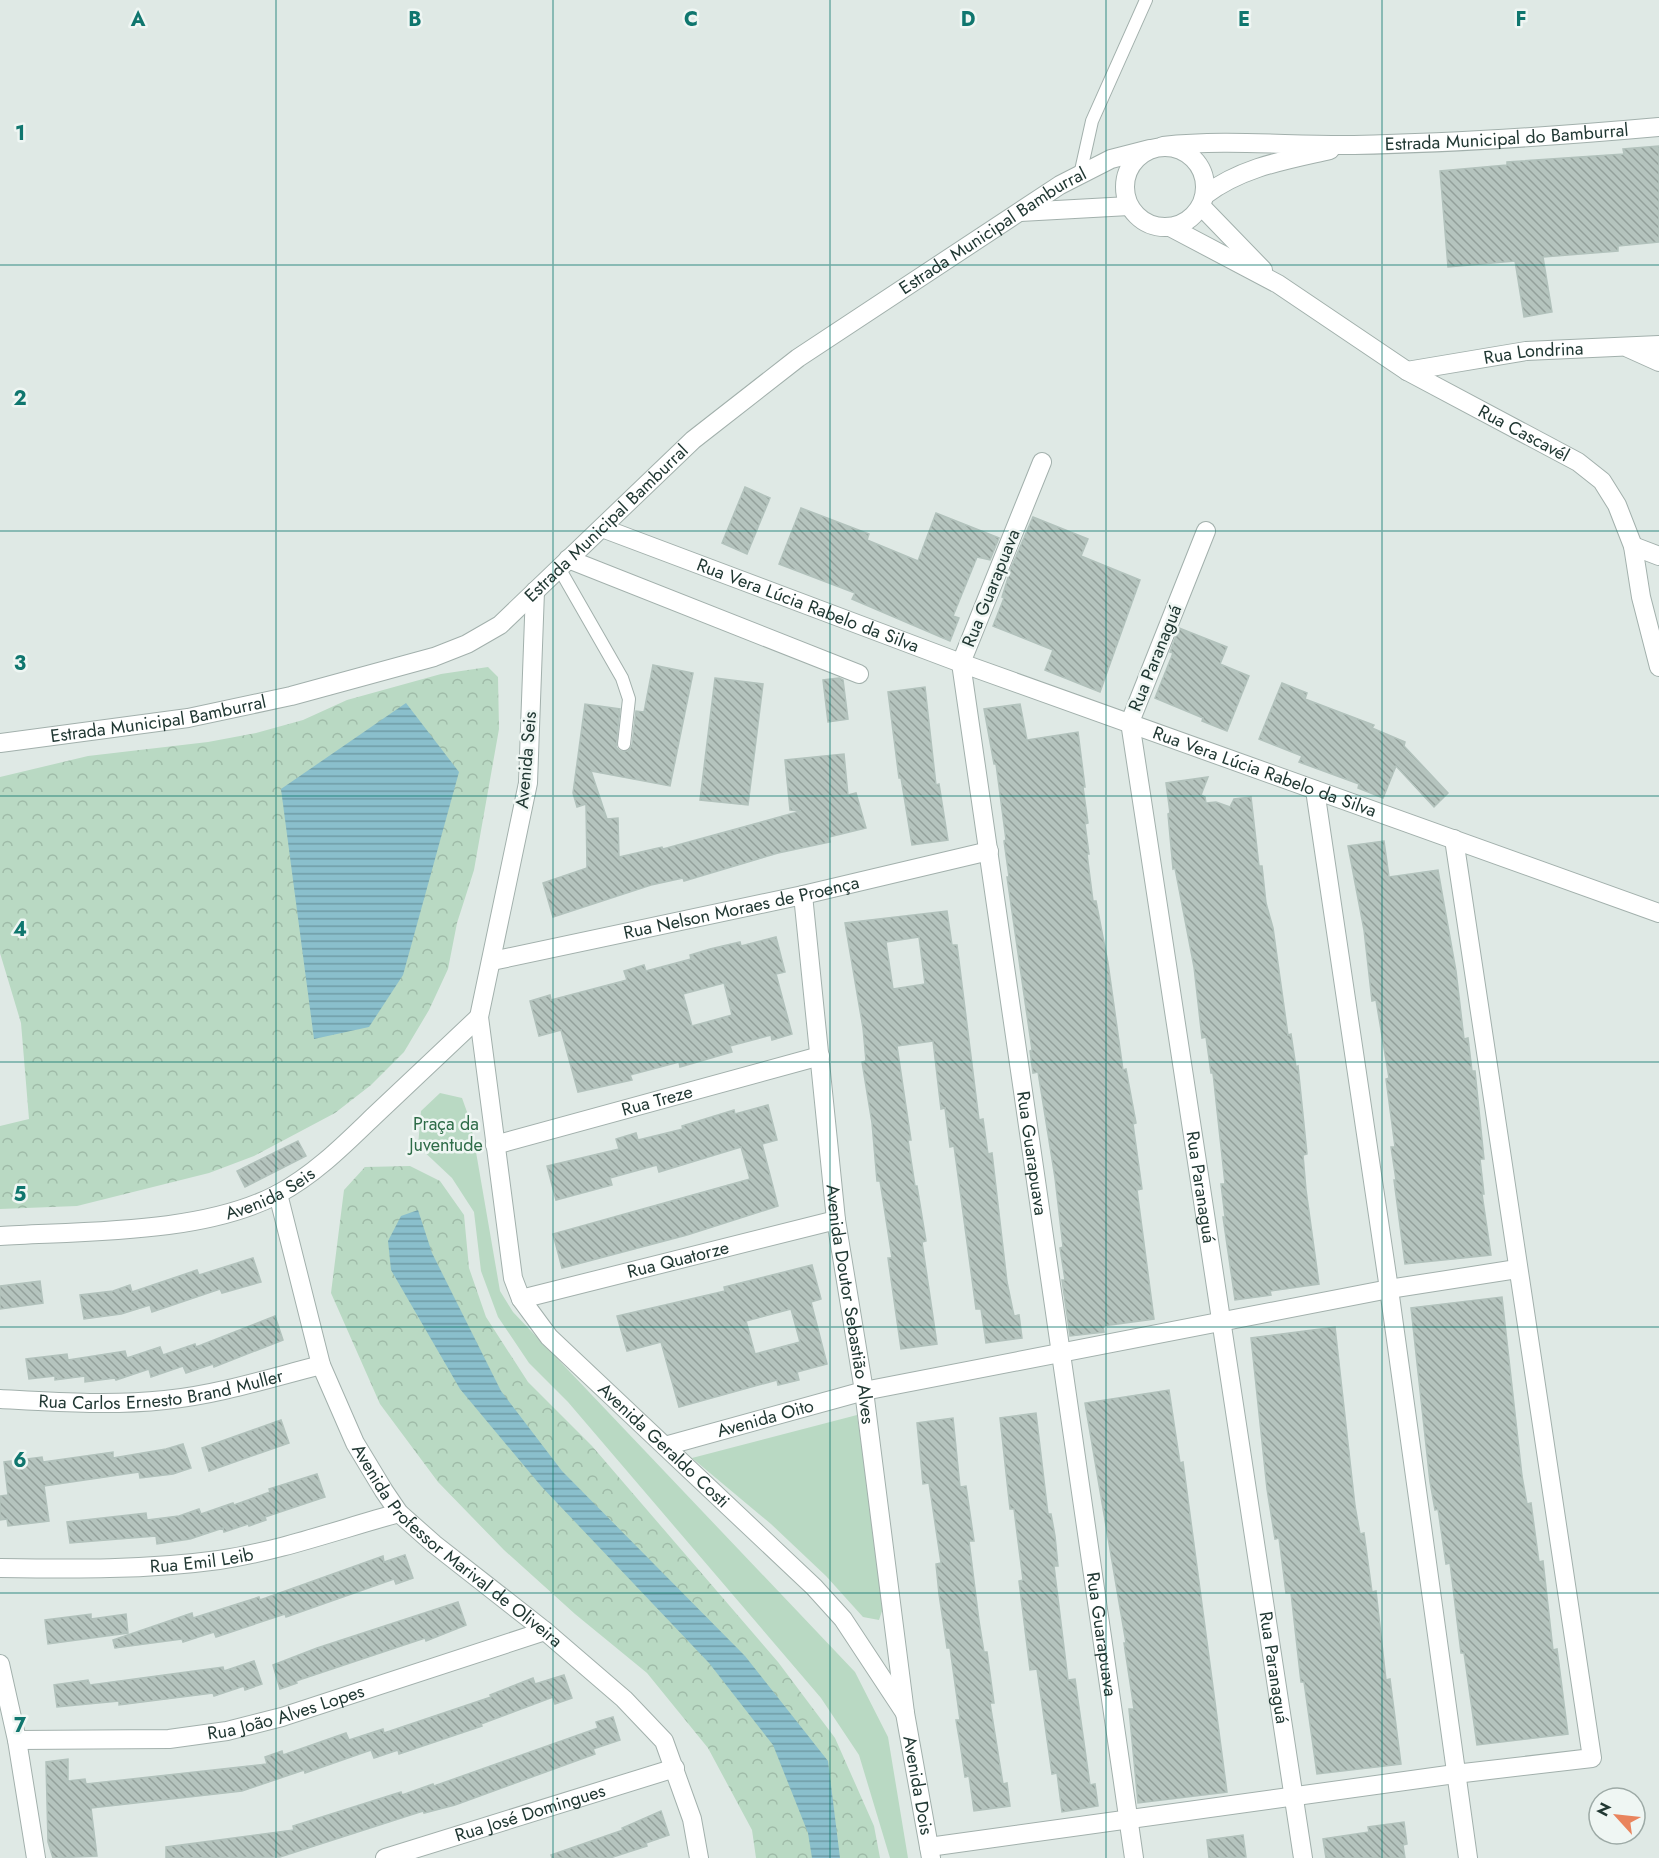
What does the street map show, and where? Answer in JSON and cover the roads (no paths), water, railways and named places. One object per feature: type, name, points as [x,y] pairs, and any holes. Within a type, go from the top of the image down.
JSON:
[{"type":"street","name":"Estrada Municipal do Bamburral","points":[[1252,141],[1352,145],[1550,136],[1659,128]]},
{"type":"street","name":"Estrada Municipal Bamburral","points":[[0,742],[188,718],[291,696],[402,666],[467,644],[500,625],[693,440],[798,358],[1020,212],[1111,159],[1156,148],[1252,141]]},
{"type":"street","name":"Estrada Municipal do Bamburral","points":[[1203,200],[1226,180],[1250,170],[1352,145]]},
{"type":"street","points":[[1156,148],[1176,148],[1196,161],[1205,183],[1203,200],[1193,216],[1170,227],[1145,223],[1129,206],[1124,193],[1125,179],[1138,156],[1156,148]]},
{"type":"street","name":"Rua Cascavél","points":[[1203,200],[1278,284]]},
{"type":"street","points":[[1020,212],[1129,206]]},
{"type":"street","name":"Rua Cascavél","points":[[1170,227],[1278,284],[1407,371],[1578,462],[1602,481],[1617,505],[1633,546],[1641,597],[1659,667]]},
{"type":"street","name":"Rua Londrina","points":[[1407,371],[1526,351],[1659,345]]},
{"type":"street","points":[[1628,348],[1659,362]]},
{"type":"street","name":"Rua Guarapuava","points":[[1042,462],[961,663],[1134,1858]]},
{"type":"street","name":"Rua Vera Lúcia Rabelo da Silva","points":[[602,528],[961,663],[1659,913]]},
{"type":"street","name":"Rua Paranaguá","points":[[1206,531],[1130,722],[1303,1858]]},
{"type":"street","points":[[1633,546],[1659,556]]},
{"type":"street","points":[[563,564],[859,674]]},
{"type":"street","name":"Avenida Seis","points":[[0,1236],[137,1228],[201,1220],[246,1208],[278,1194],[327,1160],[479,1017],[528,783],[535,591]]},
{"type":"street","points":[[1315,789],[1389,1289],[1468,1858]]},
{"type":"street","points":[[930,1853],[1129,1820],[1455,1774],[1592,1758],[1454,839]]},
{"type":"street","name":"Rua Nelson Moraes de Proença","points":[[492,961],[803,895],[989,851]]},
{"type":"street","name":"Avenida Doutor Sebastião Alves","points":[[803,895],[836,1220],[864,1391],[905,1713]]},
{"type":"street","name":"Avenida Geraldo Costi","points":[[479,1017],[513,1278],[521,1299],[549,1337],[814,1587],[843,1619],[905,1713]]},
{"type":"street","name":"Rua Treze","points":[[495,1145],[820,1056]]},
{"type":"street","name":"Avenida Professor Marival de Oliveira","points":[[278,1194],[321,1365],[355,1443],[399,1513],[434,1544],[545,1631],[639,1713],[664,1741],[692,1819],[699,1858]]},
{"type":"street","name":"Rua Quatorze","points":[[521,1299],[836,1220]]},
{"type":"street","name":"Avenida Oito","points":[[665,1446],[864,1391],[1389,1289],[1517,1269]]},
{"type":"street","name":"Rua Carlos Ernesto Brand Muller","points":[[0,1399],[120,1403],[167,1400],[219,1391],[321,1365]]},
{"type":"street","name":"Rua Emil Leib","points":[[0,1568],[129,1567],[220,1560],[254,1553],[399,1513]]},
{"type":"street","name":"Rua João Alves Lopes","points":[[17,1740],[169,1739],[227,1731],[282,1717],[545,1631]]},
{"type":"street","points":[[0,1664],[17,1740],[36,1858]]},
{"type":"street","name":"Avenida Dois","points":[[905,1713],[930,1853]]},
{"type":"street","name":"Rua José Domingues","points":[[385,1858],[675,1768]]},
{"type":"lane","points":[[1080,175],[1092,121],[1146,0]]},
{"type":"lane","points":[[563,564],[622,678],[629,699],[624,744]]},
{"type":"water","points":[[406,703],[459,772],[403,975],[369,1027],[314,1039],[281,789]]},
{"type":"water","points":[[418,1210],[432,1253],[501,1391],[562,1471],[745,1656],[828,1761],[840,1858],[812,1858],[808,1833],[773,1745],[709,1663],[541,1486],[460,1389],[391,1270],[388,1241],[401,1216]]},
{"type":"park label","name":"Praça da Juventude","points":[[446,1134]]}]
